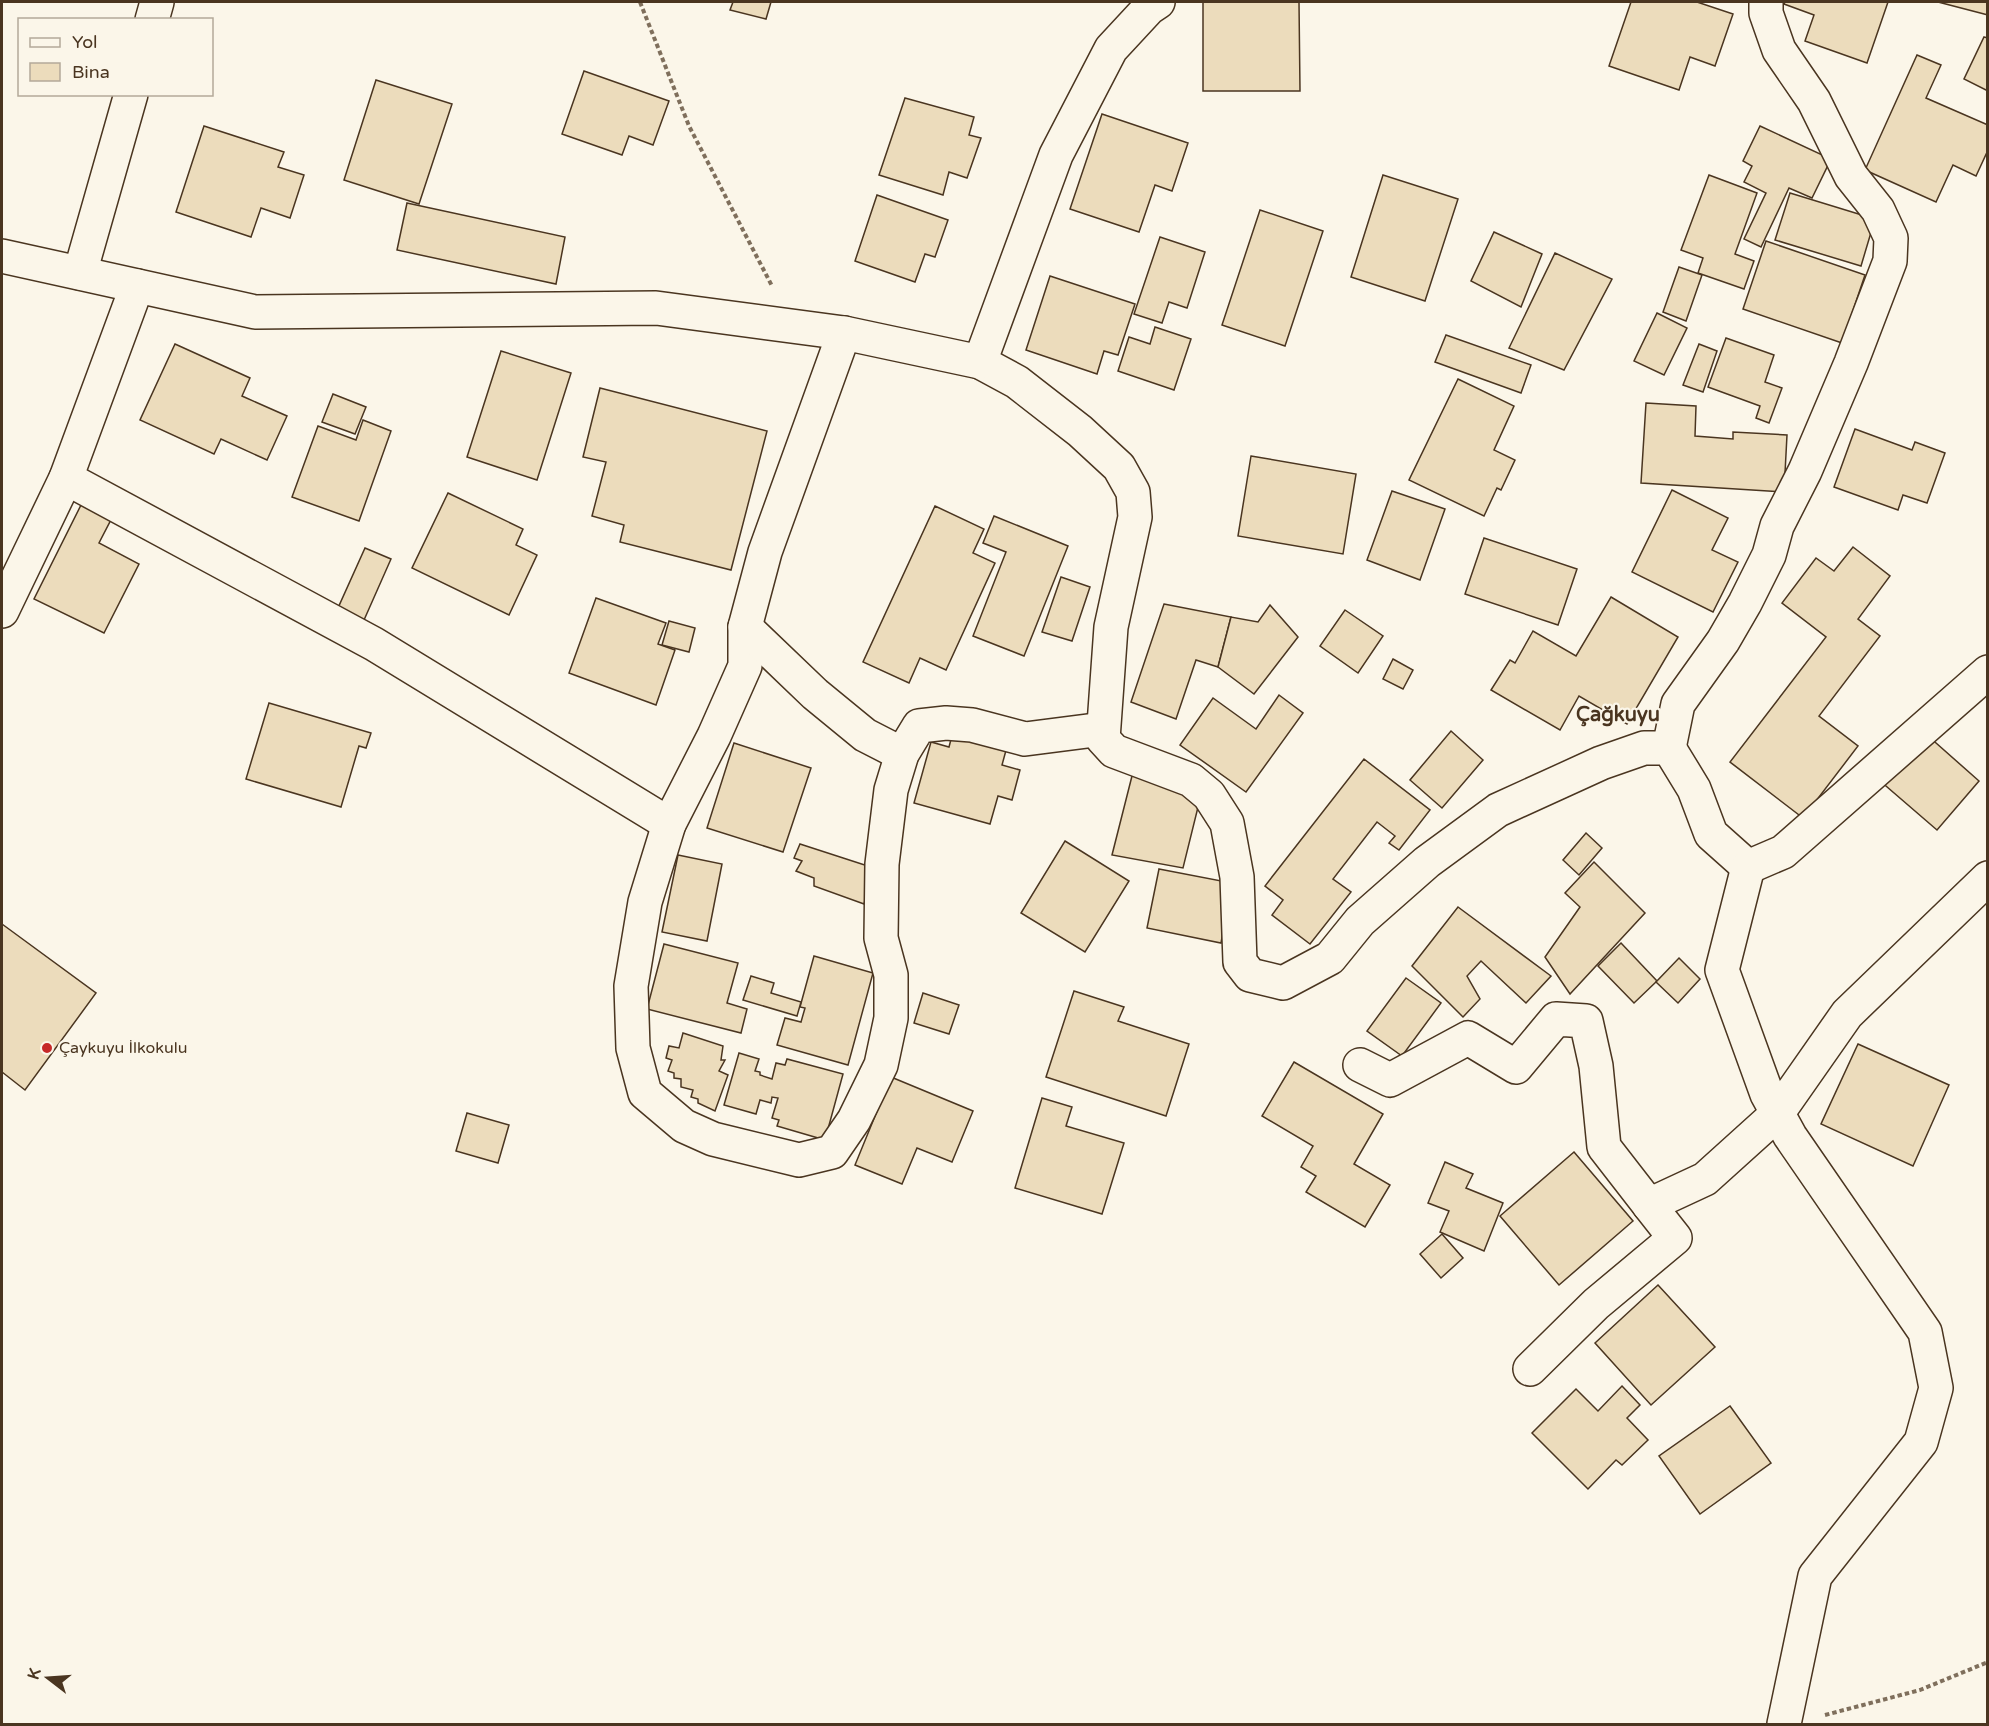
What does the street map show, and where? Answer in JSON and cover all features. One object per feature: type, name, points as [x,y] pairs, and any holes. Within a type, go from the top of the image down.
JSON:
[{"type":"street","points":[[153,18],[157,2]]},
{"type":"street","points":[[980,362],[1056,155],[1111,49],[1149,8],[1158,2]]},
{"type":"street","points":[[1748,867],[1712,834],[1694,789],[1669,747],[1678,704],[1723,641],[1769,555],[1777,526],[1804,471],[1851,363],[1890,261],[1891,238],[1878,210],[1851,176],[1814,101],[1779,50],[1766,13],[1766,2]]},
{"type":"street","points":[[80,273],[130,96]]},
{"type":"street","points":[[2,256],[255,312],[656,308],[844,333],[980,362],[1017,382],[1080,431],[1119,467],[1133,492],[1136,517],[1111,627],[1103,739],[1114,751],[1191,780],[1209,795],[1227,823],[1237,876],[1240,962],[1251,975],[1283,983],[1330,958],[1360,921],[1427,862],[1498,810],[1601,763],[1644,748],[1669,747]]},
{"type":"street","points":[[2,610],[66,478],[137,286]]},
{"type":"street","points":[[844,333],[765,552],[746,627],[745,666],[714,736],[669,824],[645,902],[631,986],[633,1048],[645,1093],[684,1126],[713,1139],[800,1160],[832,1152],[854,1120],[881,1065],[891,1018],[891,975],[881,938],[882,864],[891,790],[902,754],[919,726],[946,723],[972,725],[1025,739],[1103,729]]},
{"type":"street","points":[[66,478],[374,644],[669,824]]},
{"type":"street","points":[[746,627],[815,694],[865,735],[902,754]]},
{"type":"street","points":[[1748,867],[1783,852],[1988,672]]},
{"type":"street","points":[[1748,867],[1722,970],[1776,1114],[1925,1332],[1936,1388],[1922,1442],[1815,1576],[1784,1725]]},
{"type":"street","points":[[1649,1205],[1705,1179],[1776,1114],[1847,1014],[1988,878]]},
{"type":"street","points":[[1360,1065],[1390,1080],[1468,1038],[1516,1067],[1556,1019],[1586,1021],[1596,1066],[1604,1147],[1675,1238],[1596,1304],[1530,1370]]},
{"type":"path","points":[[640,2],[689,126],[793,326]]},
{"type":"path","points":[[1820,1716],[1920,1690],[1988,1662]]},
{"type":"building","points":[[733,2],[771,2],[766,19],[730,10]]},
{"type":"building","points":[[1203,2],[1299,2],[1300,91],[1203,91]]},
{"type":"building","points":[[1631,2],[1697,2],[1733,14],[1715,66],[1690,57],[1679,90],[1609,66]]},
{"type":"building","points":[[1785,2],[1888,2],[1867,63],[1805,41],[1814,15],[1784,4]]},
{"type":"building","points":[[1938,2],[1988,2],[1988,15]]},
{"type":"building","points":[[1984,37],[1988,38],[1988,91],[1964,79]]},
{"type":"building","points":[[1917,55],[1941,65],[1926,98],[1988,125],[1988,150],[1976,176],[1953,165],[1936,202],[1865,170]]},
{"type":"building","points":[[584,71],[669,101],[653,145],[629,136],[622,155],[562,134]]},
{"type":"building","points":[[376,80],[452,104],[419,204],[344,180]]},
{"type":"building","points":[[905,98],[974,117],[969,135],[981,138],[967,178],[949,172],[943,195],[879,175]]},
{"type":"building","points":[[1102,114],[1188,143],[1172,191],[1155,185],[1139,232],[1070,209]]},
{"type":"building","points":[[204,126],[284,152],[278,167],[304,175],[290,218],[261,208],[251,237],[176,212]]},
{"type":"building","points":[[1760,126],[1831,159],[1812,198],[1789,188],[1761,247],[1744,239],[1766,193],[1744,182],[1752,166],[1743,161]]},
{"type":"building","points":[[1383,175],[1458,199],[1425,301],[1351,277]]},
{"type":"building","points":[[1709,175],[1757,193],[1735,254],[1754,261],[1744,289],[1698,273],[1703,258],[1681,250]]},
{"type":"building","points":[[1790,193],[1875,219],[1861,266],[1775,240]]},
{"type":"building","points":[[877,195],[948,220],[935,257],[925,254],[915,282],[855,261]]},
{"type":"building","points":[[407,203],[565,237],[556,284],[397,250]]},
{"type":"building","points":[[1260,210],[1323,231],[1285,346],[1222,325]]},
{"type":"building","points":[[1494,232],[1542,254],[1521,307],[1471,281]]},
{"type":"building","points":[[1160,237],[1205,252],[1187,308],[1169,302],[1162,323],[1134,314]]},
{"type":"building","points":[[1766,241],[1865,275],[1842,343],[1743,309]]},
{"type":"building","points":[[1555,253],[1612,279],[1564,370],[1509,348]]},
{"type":"building","points":[[1679,267],[1702,275],[1686,321],[1663,312]]},
{"type":"building","points":[[1050,276],[1135,304],[1118,355],[1104,351],[1097,374],[1026,350]]},
{"type":"building","points":[[1657,313],[1687,328],[1664,375],[1634,361]]},
{"type":"building","points":[[1155,327],[1191,339],[1174,390],[1118,371],[1129,337],[1150,344]]},
{"type":"building","points":[[1446,335],[1531,365],[1521,393],[1435,362]]},
{"type":"building","points":[[1726,338],[1774,355],[1765,382],[1782,388],[1769,423],[1756,418],[1760,406],[1708,387]]},
{"type":"building","points":[[175,344],[250,378],[242,396],[287,416],[267,460],[221,439],[214,454],[140,420]]},
{"type":"building","points":[[1699,344],[1717,351],[1703,392],[1683,385]]},
{"type":"building","points":[[501,351],[571,373],[537,480],[467,457]]},
{"type":"building","points":[[1458,379],[1514,406],[1494,450],[1515,460],[1501,490],[1497,488],[1484,516],[1409,480]]},
{"type":"building","points":[[600,388],[767,431],[731,570],[620,542],[624,525],[592,516],[606,462],[583,457]]},
{"type":"building","points":[[333,394],[366,407],[355,434],[322,422]]},
{"type":"building","points":[[1646,403],[1696,406],[1695,436],[1733,439],[1733,432],[1787,435],[1784,492],[1641,483]]},
{"type":"building","points":[[363,420],[391,431],[359,521],[292,497],[318,426],[356,440]]},
{"type":"building","points":[[1855,429],[1912,450],[1915,442],[1945,453],[1927,503],[1903,495],[1898,510],[1834,487]]},
{"type":"building","points":[[1251,456],[1356,474],[1343,554],[1238,536]]},
{"type":"building","points":[[1672,490],[1728,518],[1712,550],[1738,562],[1713,612],[1632,572]]},
{"type":"building","points":[[1392,491],[1445,509],[1420,580],[1367,560]]},
{"type":"building","points":[[448,493],[523,529],[516,545],[537,555],[509,615],[412,568]]},
{"type":"building","points":[[86,495],[116,510],[99,543],[139,564],[104,633],[34,599]]},
{"type":"building","points":[[935,506],[984,529],[973,553],[995,563],[946,670],[920,658],[909,683],[863,662]]},
{"type":"building","points":[[994,516],[1068,546],[1024,656],[973,636],[1006,552],[983,543]]},
{"type":"building","points":[[1484,538],[1577,569],[1558,625],[1465,594]]},
{"type":"building","points":[[1853,547],[1890,576],[1858,619],[1880,636],[1819,716],[1858,746],[1803,818],[1730,762],[1826,637],[1782,603],[1816,558],[1834,571]]},
{"type":"building","points":[[365,548],[391,559],[364,620],[338,608]]},
{"type":"building","points":[[1061,577],[1090,587],[1072,641],[1042,632]]},
{"type":"building","points":[[1611,597],[1678,637],[1627,724],[1579,696],[1560,730],[1491,690],[1510,660],[1515,663],[1533,631],[1576,656]]},
{"type":"building","points":[[596,598],[666,623],[658,644],[675,650],[656,705],[569,673]]},
{"type":"building","points":[[1164,604],[1231,617],[1218,667],[1196,660],[1176,719],[1131,702]]},
{"type":"building","points":[[1270,605],[1298,637],[1254,694],[1218,667],[1231,617],[1258,622]]},
{"type":"building","points":[[1345,610],[1383,636],[1358,673],[1320,646]]},
{"type":"building","points":[[669,621],[695,628],[689,652],[662,645]]},
{"type":"building","points":[[1393,659],[1413,670],[1403,689],[1383,679]]},
{"type":"building","points":[[1279,695],[1303,713],[1246,792],[1180,745],[1213,698],[1256,729]]},
{"type":"building","points":[[269,703],[371,733],[366,748],[359,746],[341,807],[246,779]]},
{"type":"building","points":[[954,728],[1008,743],[1002,765],[1020,770],[1012,800],[998,796],[990,824],[914,803],[931,742],[949,747]]},
{"type":"building","points":[[1451,731],[1483,760],[1442,808],[1410,780]]},
{"type":"building","points":[[1927,735],[1979,781],[1937,830],[1879,780]]},
{"type":"building","points":[[734,743],[811,768],[783,852],[707,828]]},
{"type":"building","points":[[1364,759],[1430,810],[1399,850],[1389,843],[1395,836],[1377,822],[1333,879],[1351,892],[1310,944],[1272,915],[1283,900],[1265,886]]},
{"type":"building","points":[[1133,772],[1201,795],[1183,868],[1112,855]]},
{"type":"building","points":[[1586,833],[1602,848],[1579,875],[1563,860]]},
{"type":"building","points":[[1065,841],[1129,881],[1085,952],[1021,913]]},
{"type":"building","points":[[800,844],[874,868],[864,904],[814,886],[814,878],[796,871],[802,861],[794,858]]},
{"type":"building","points":[[678,855],[722,864],[707,941],[662,932]]},
{"type":"building","points":[[1594,862],[1645,913],[1570,994],[1545,957],[1580,907],[1565,893]]},
{"type":"building","points":[[1159,869],[1232,883],[1221,943],[1147,928]]},
{"type":"building","points":[[1458,907],[1551,976],[1526,1003],[1481,961],[1467,976],[1480,999],[1463,1017],[1412,966]]},
{"type":"building","points":[[2,924],[96,993],[25,1090],[2,1072]]},
{"type":"building","points":[[1621,943],[1657,981],[1634,1003],[1598,966]]},
{"type":"building","points":[[664,944],[738,963],[727,1003],[747,1009],[741,1033],[647,1009]]},
{"type":"building","points":[[814,956],[873,973],[848,1065],[777,1045],[785,1018],[801,1022],[805,1008],[800,1007]]},
{"type":"building","points":[[1679,958],[1700,979],[1678,1003],[1656,982]]},
{"type":"building","points":[[751,976],[774,983],[771,993],[801,1002],[797,1016],[743,1000]]},
{"type":"building","points":[[1406,978],[1441,1003],[1402,1056],[1367,1031]]},
{"type":"building","points":[[1074,991],[1124,1007],[1118,1021],[1189,1044],[1166,1116],[1046,1077]]},
{"type":"building","points":[[923,993],[959,1005],[949,1034],[914,1023]]},
{"type":"building","points":[[683,1033],[723,1046],[721,1060],[725,1060],[719,1071],[728,1075],[715,1111],[698,1103],[698,1099],[691,1097],[693,1090],[681,1087],[681,1079],[674,1078],[674,1073],[668,1071],[672,1060],[666,1058],[669,1046],[679,1048]]},
{"type":"building","points":[[1858,1044],[1949,1085],[1913,1166],[1821,1124]]},
{"type":"building","points":[[739,1053],[759,1059],[755,1071],[772,1079],[776,1063],[785,1065],[787,1059],[843,1074],[825,1140],[777,1126],[779,1120],[772,1118],[778,1098],[772,1097],[771,1103],[760,1100],[756,1114],[724,1105]]},
{"type":"building","points":[[1294,1062],[1383,1114],[1354,1164],[1390,1185],[1365,1227],[1306,1192],[1316,1176],[1301,1167],[1313,1146],[1262,1116]]},
{"type":"building","points":[[891,1077],[973,1111],[952,1162],[917,1148],[902,1184],[855,1165]]},
{"type":"building","points":[[1042,1098],[1072,1107],[1066,1126],[1124,1143],[1102,1214],[1015,1188]]},
{"type":"building","points":[[467,1113],[509,1125],[498,1163],[456,1151]]},
{"type":"building","points":[[1574,1152],[1633,1221],[1559,1285],[1500,1216]]},
{"type":"building","points":[[1445,1162],[1473,1174],[1466,1188],[1503,1203],[1484,1251],[1440,1232],[1449,1211],[1428,1203]]},
{"type":"building","points":[[1442,1234],[1463,1258],[1441,1278],[1420,1254]]},
{"type":"building","points":[[1658,1285],[1715,1347],[1651,1405],[1595,1343]]},
{"type":"building","points":[[1622,1386],[1640,1405],[1627,1418],[1648,1440],[1622,1465],[1616,1460],[1588,1489],[1532,1433],[1576,1389],[1598,1411]]},
{"type":"building","points":[[1730,1406],[1771,1463],[1700,1514],[1659,1456]]},
{"type":"place","name":"Çaykuyu İlkokulu","points":[[47,1048]]},
{"type":"district","name":"Çağkuyu","points":[[1618,715]]}]
